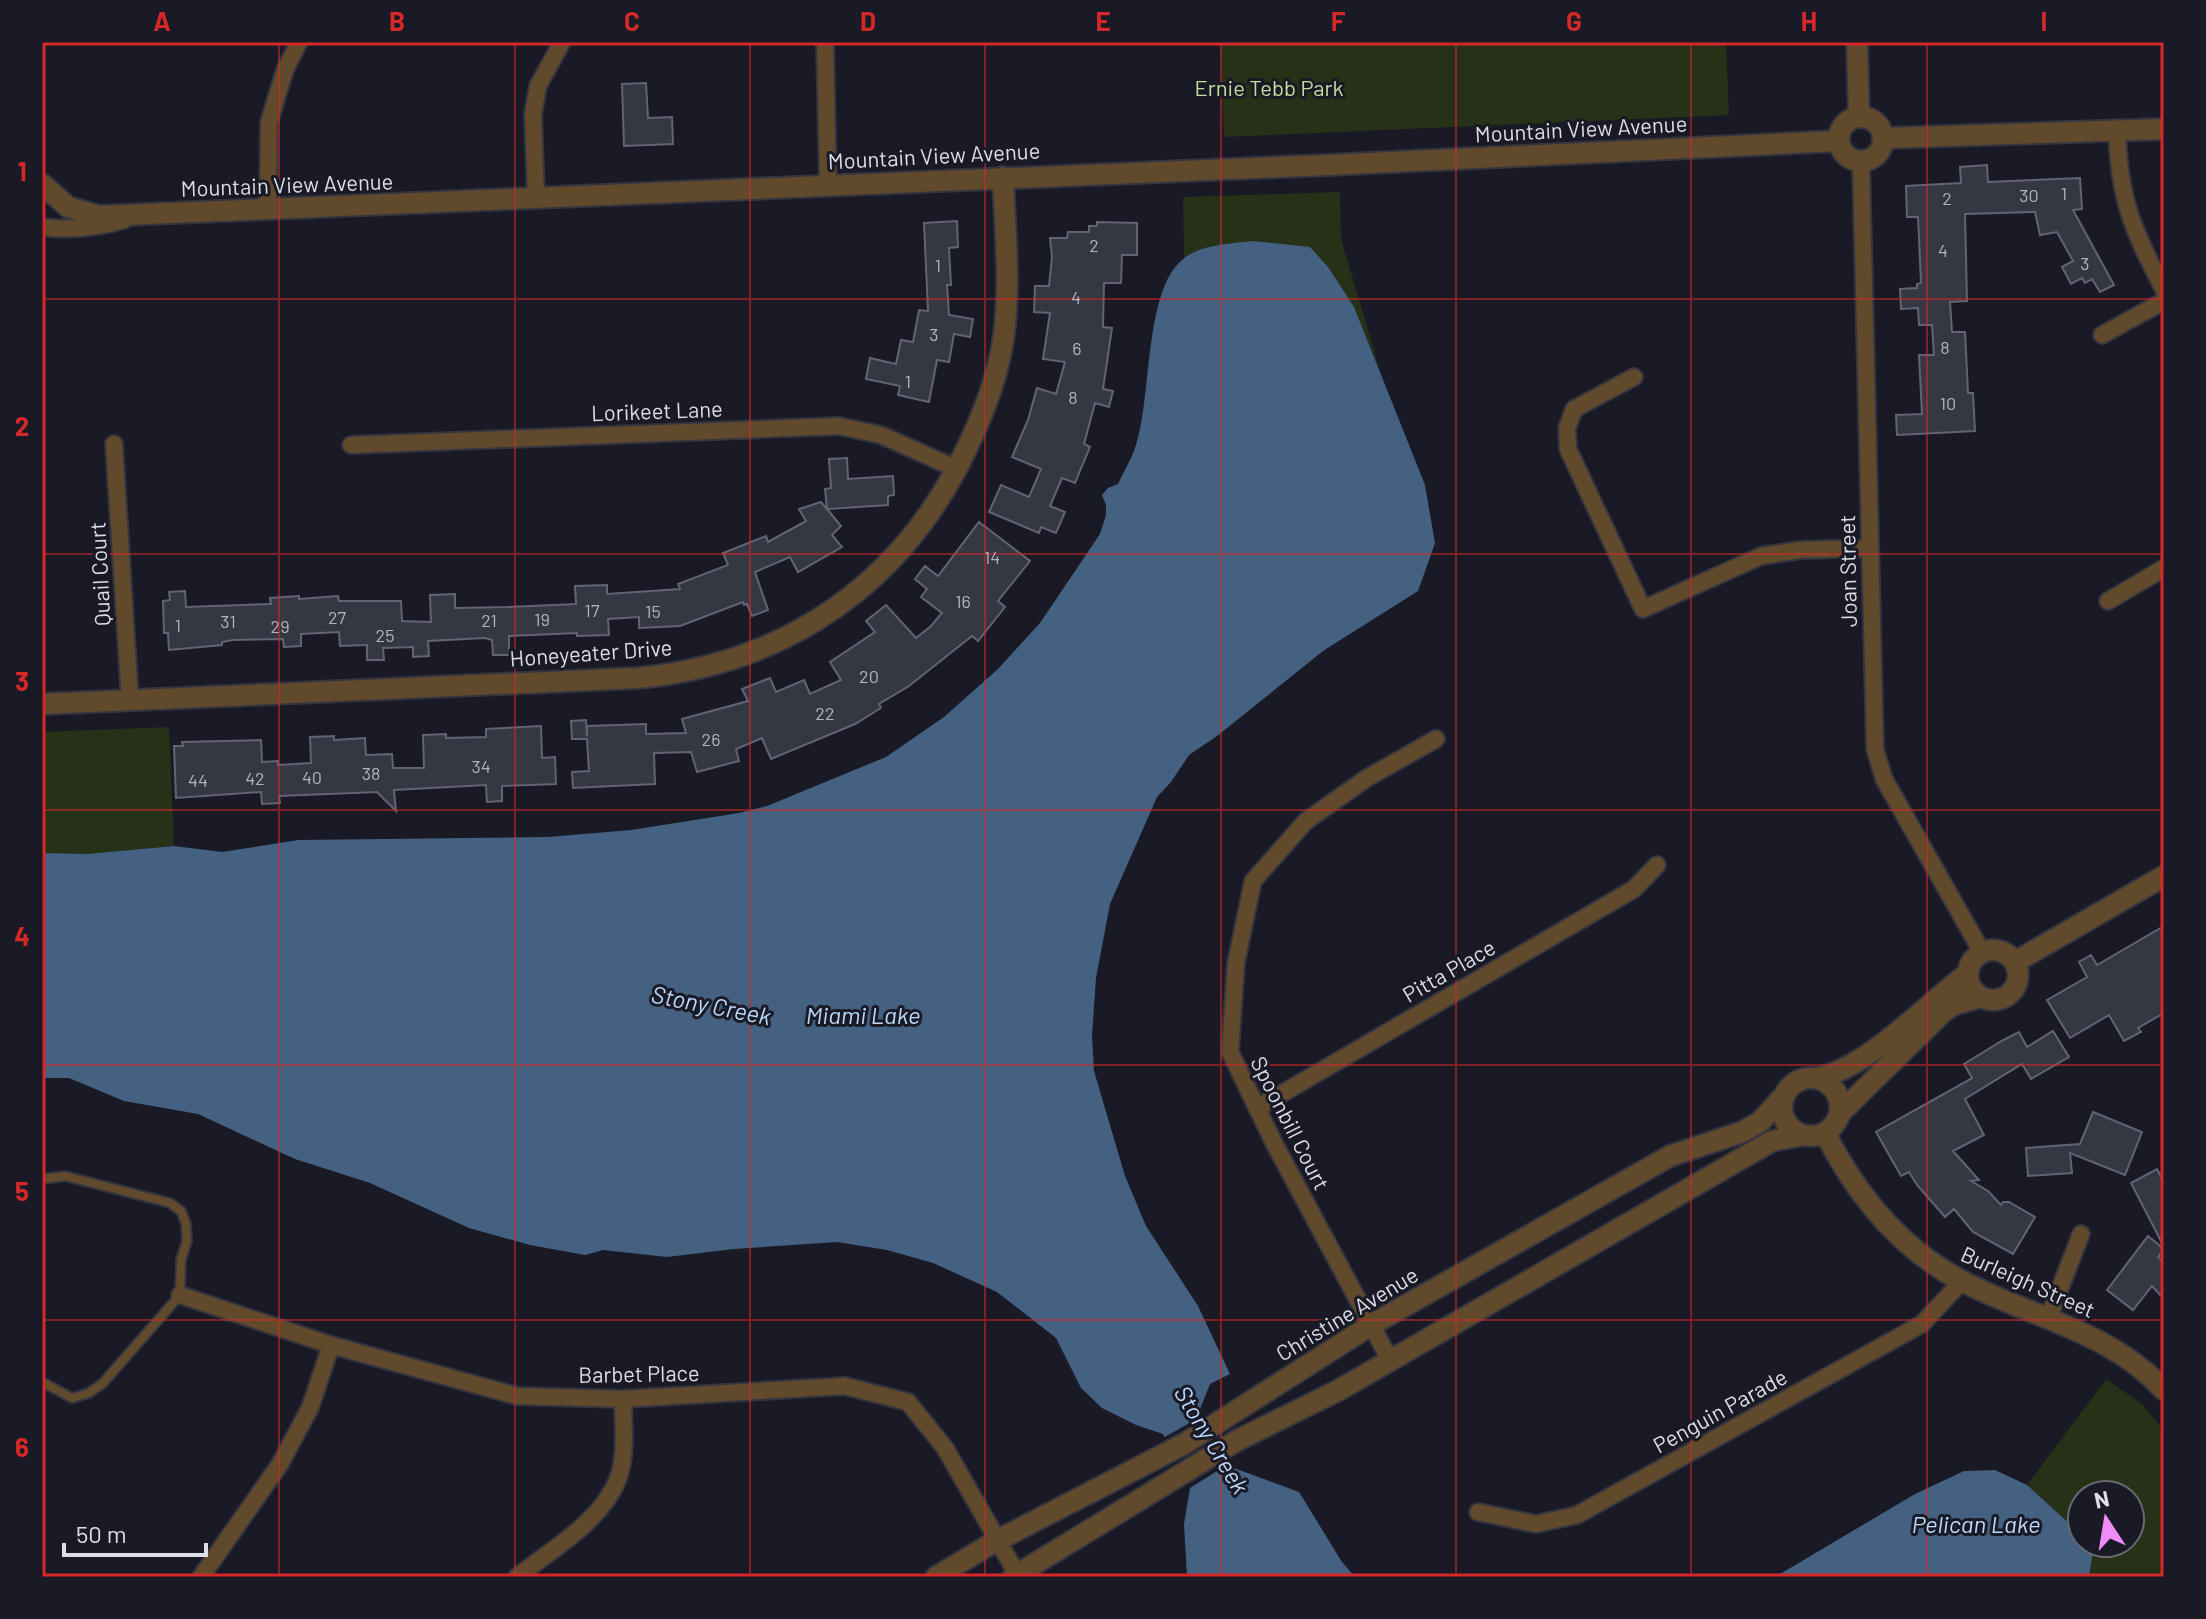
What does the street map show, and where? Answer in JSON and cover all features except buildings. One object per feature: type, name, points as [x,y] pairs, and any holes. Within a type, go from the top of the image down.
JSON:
[{"type":"street","points":[[268,210],[269,122],[285,70],[299,42]]},
{"type":"street","points":[[536,198],[533,114],[538,86],[562,42]]},
{"type":"street","points":[[825,42],[828,185]]},
{"type":"street","points":[[1857,42],[1859,116]]},
{"type":"street","points":[[1859,116],[1878,124],[1883,138],[1874,157],[1861,161],[1844,153],[1838,141],[1845,122],[1859,116]]},
{"type":"street","points":[[1883,138],[2164,129]]},
{"type":"street","points":[[2117,131],[2123,196],[2140,244],[2164,290]]},
{"type":"street","name":"Mountain View Avenue","points":[[42,184],[68,207],[99,216],[1838,141]]},
{"type":"street","name":"Joan Street","points":[[1861,161],[1875,749],[1884,779],[1982,952]]},
{"type":"street","name":"Honeyeater Drive","points":[[42,704],[638,678],[726,660],[790,635],[839,605],[898,555],[957,469],[981,420],[1002,344],[1007,296],[1003,177]]},
{"type":"street","points":[[42,227],[64,230],[100,227],[145,214]]},
{"type":"street","points":[[2102,335],[2164,301]]},
{"type":"street","points":[[1634,377],[1574,409],[1567,428],[1568,449],[1643,609],[1761,556],[1800,550],[1870,548]]},
{"type":"street","name":"Lorikeet Lane","points":[[351,445],[839,426],[881,435],[957,469]]},
{"type":"street","name":"Quail Court","points":[[114,444],[130,700]]},
{"type":"street","points":[[2108,601],[2164,568]]},
{"type":"street","name":"Spoonbill Court","points":[[1390,1360],[1230,1052],[1236,963],[1253,881],[1306,821],[1367,778],[1436,739]]},
{"type":"street","name":"Pitta Place","points":[[1257,1108],[1634,889],[1657,865]]},
{"type":"street","points":[[2015,962],[2164,876]]},
{"type":"street","points":[[1015,1576],[1236,1441],[1339,1390],[1772,1141],[1825,1133],[1833,1127],[1840,1113],[1943,1012],[1953,1005],[1981,997],[1997,1000],[2012,992],[2018,977],[2015,962],[2004,952],[1982,952],[1973,960],[1967,974],[1869,1054],[1833,1075],[1817,1078]]},
{"type":"street","points":[[1967,974],[1971,988],[1981,997]]},
{"type":"street","points":[[1803,1135],[1786,1123],[1782,1111],[1782,1098],[1796,1081],[1808,1077],[1828,1082],[1837,1092],[1840,1113]]},
{"type":"street","name":"Christine Avenue","points":[[936,1577],[996,1541],[1141,1467],[1224,1420],[1371,1325],[1670,1156],[1742,1132],[1760,1122],[1782,1098]]},
{"type":"street","name":"Burleigh Street","points":[[1825,1133],[1840,1163],[1872,1208],[1898,1236],[1928,1261],[1962,1281],[2049,1317],[2113,1349],[2164,1390]]},
{"type":"street","points":[[2049,1317],[2081,1234]]},
{"type":"street","name":"Penguin Parade","points":[[1478,1512],[1536,1524],[1577,1515],[1922,1324],[1962,1281]]},
{"type":"street","name":"Barbet Place","points":[[180,1295],[331,1345],[517,1396],[623,1399],[845,1386],[908,1402],[945,1448],[1015,1576]]},
{"type":"street","points":[[201,1577],[280,1464],[310,1408],[331,1345]]},
{"type":"street","points":[[517,1577],[597,1513],[618,1479],[623,1450],[623,1399]]},
{"type":"lane","points":[[42,1179],[65,1176],[170,1203],[181,1211],[187,1241],[181,1260],[180,1295],[103,1383],[89,1393],[72,1398],[42,1382]]},
{"type":"green space","name":"Ernie Tebb Park","points":[[1220,42],[1726,42],[1729,115],[1224,137]]},
{"type":"green space","points":[[1340,192],[1341,239],[1379,367],[1350,304],[1310,247],[1215,245],[1184,258],[1183,197]]},
{"type":"green space","points":[[169,727],[174,846],[87,854],[42,853],[42,732]]},
{"type":"green space","points":[[2106,1379],[2143,1405],[2164,1431],[2164,1577],[2089,1577],[2092,1559],[2146,1559],[2146,1479],[2066,1479],[2066,1520],[2027,1485]]},
{"type":"water","name":"Miami Lake","points":[[1253,241],[1310,247],[1328,267],[1354,307],[1425,485],[1435,543],[1418,591],[1323,651],[1189,755],[1157,797],[1110,904],[1096,978],[1092,1036],[1094,1071],[1125,1176],[1146,1226],[1198,1306],[1230,1374],[1210,1384],[1198,1414],[1231,1467],[1299,1492],[1342,1562],[1355,1577],[1187,1577],[1184,1524],[1190,1488],[1163,1434],[1102,1408],[1081,1388],[1056,1338],[997,1292],[933,1263],[887,1250],[837,1242],[667,1257],[603,1250],[585,1255],[530,1245],[469,1228],[370,1183],[295,1159],[198,1114],[124,1101],[69,1078],[42,1078],[42,853],[87,854],[174,846],[222,852],[298,840],[548,837],[631,830],[767,806],[886,757],[944,717],[998,669],[1040,623],[1100,534],[1106,515],[1102,495],[1118,484],[1136,445],[1155,320],[1170,275],[1182,260],[1197,251]]},
{"type":"water","name":"Pelican Lake","points":[[1995,1470],[2027,1485],[2066,1520],[2066,1559],[2092,1559],[2089,1577],[1775,1577],[1915,1494],[1964,1471]]},
{"type":"pier","points":[[1204,1415],[1232,1462],[1185,1491],[1161,1439]]},
{"type":"water label","name":"Stony Creek","points":[[711,1006]]},
{"type":"water label","name":"Stony Creek","points":[[1211,1440]]}]
